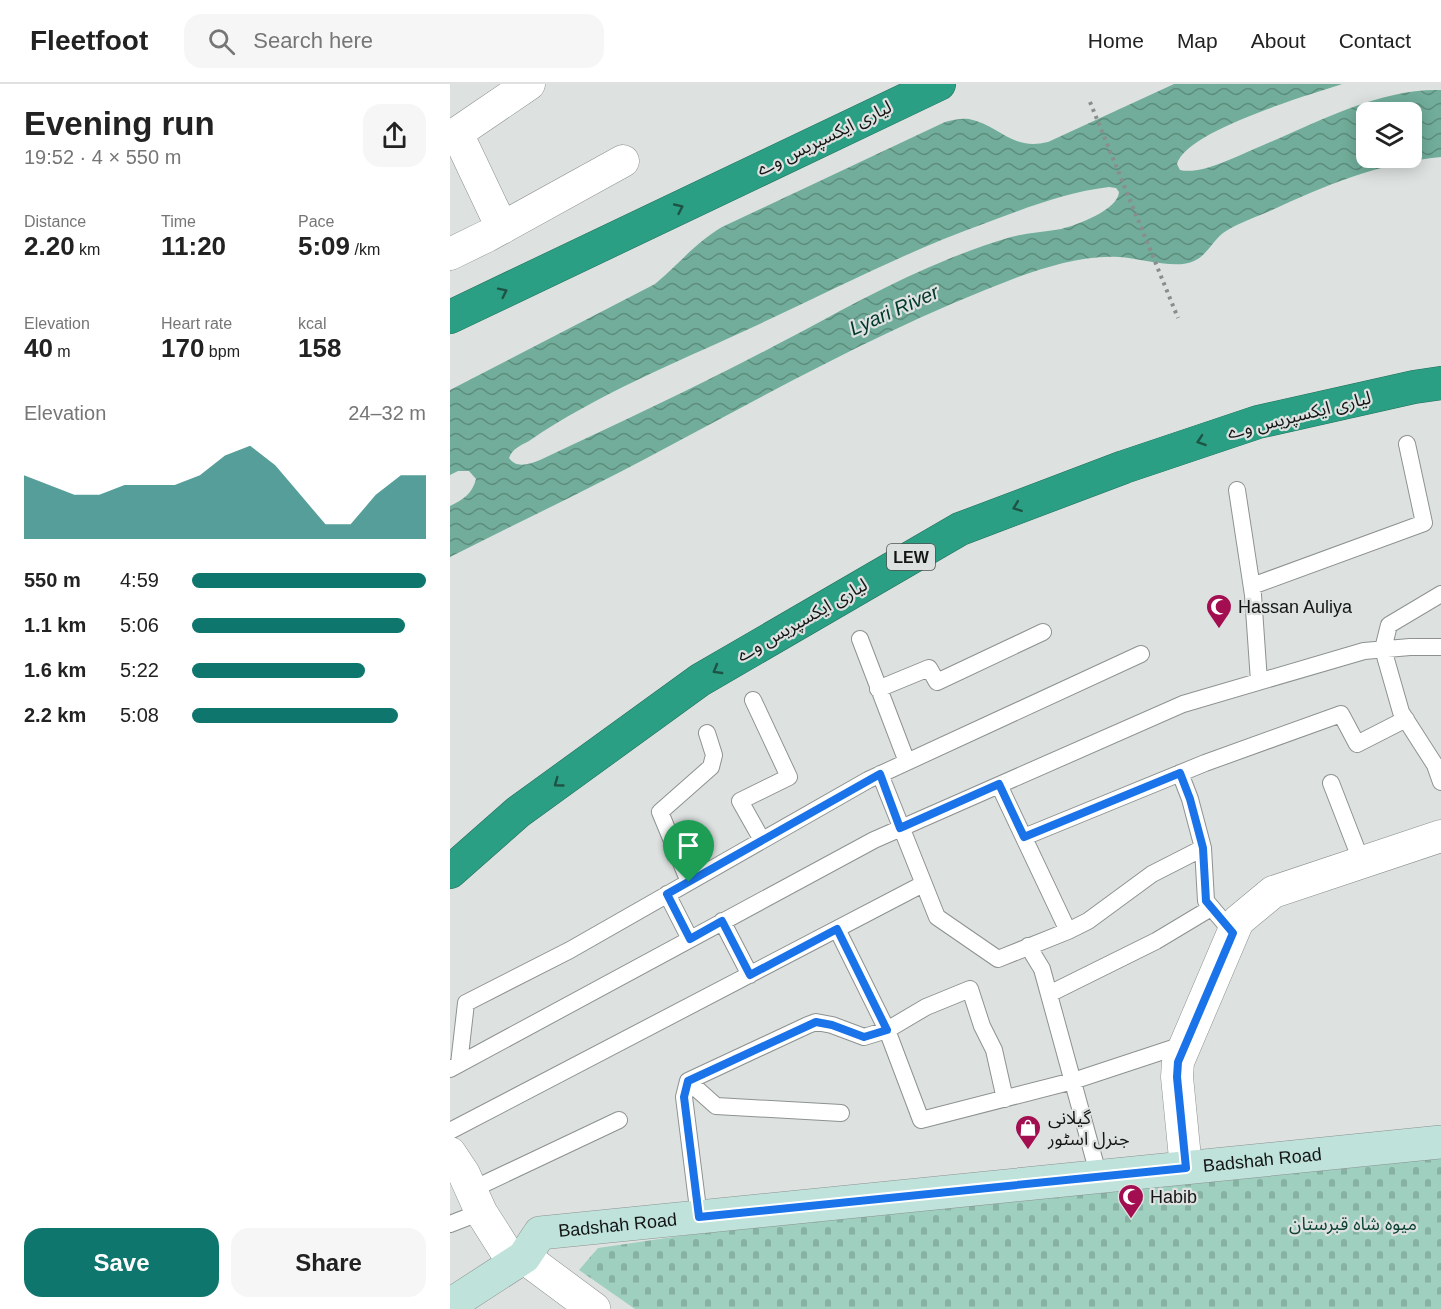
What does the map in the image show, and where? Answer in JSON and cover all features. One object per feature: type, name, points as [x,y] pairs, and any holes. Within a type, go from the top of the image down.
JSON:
[{"type":"highway","name":"لیاری ایکسپریس وے","points":[[450,317],[939,84]]},
{"type":"highway","name":"لیاری ایکسپریس وے","points":[[450,872],[518,812],[700,680],[960,529],[1124,467],[1258,422],[1441,383]]},
{"type":"main road","name":"Badshah Road","points":[[519,1261],[540,1233],[1441,1142]]},
{"type":"main road","points":[[450,1305],[519,1261]]},
{"type":"street","points":[[502,228],[454,134],[529,84]]},
{"type":"street","points":[[450,254],[623,161]]},
{"type":"street","points":[[1186,1168],[1177,1077],[1178,1062],[1238,921],[1273,892],[1441,836]]},
{"type":"street","points":[[450,1153],[464,1174],[476,1202],[519,1261],[594,1309]]},
{"type":"lane","points":[[1252,586],[1424,523],[1407,444]]},
{"type":"lane","points":[[1237,490],[1252,586],[1259,681]]},
{"type":"lane","points":[[1441,594],[1389,625],[1383,649],[1395,693],[1406,719],[1435,765],[1441,782]]},
{"type":"lane","points":[[878,689],[929,668],[938,682],[1043,632]]},
{"type":"lane","points":[[860,639],[906,762]]},
{"type":"lane","points":[[455,1067],[874,840],[1183,704],[1364,651],[1441,647]]},
{"type":"lane","points":[[455,1067],[466,1003],[570,950],[880,774],[1141,654]]},
{"type":"lane","points":[[753,700],[789,777],[740,801],[762,840]]},
{"type":"lane","points":[[1024,837],[1180,773],[1341,714],[1357,744],[1406,719]]},
{"type":"lane","points":[[689,882],[660,812],[711,767],[714,755],[707,733]]},
{"type":"lane","points":[[1180,773],[1190,799],[1203,848],[1206,901],[1233,933]]},
{"type":"lane","points":[[880,774],[936,917],[998,959],[1088,921],[1152,874],[1203,848]]},
{"type":"lane","points":[[1330,783],[1362,862]]},
{"type":"lane","points":[[999,784],[1068,931]]},
{"type":"lane","points":[[450,1131],[923,884]]},
{"type":"lane","points":[[667,894],[690,939]]},
{"type":"lane","points":[[1048,994],[1156,941],[1211,908]]},
{"type":"lane","points":[[722,921],[750,975]]},
{"type":"lane","points":[[837,929],[887,1030],[921,1120],[1073,1082],[1186,1044]]},
{"type":"lane","points":[[1028,946],[1042,969],[1099,1177]]},
{"type":"lane","points":[[688,1081],[816,1022],[832,1025],[864,1037],[887,1030],[926,1007],[970,989],[982,1026],[994,1050],[1005,1099]]},
{"type":"lane","points":[[688,1081],[716,1106],[841,1113]]},
{"type":"lane","points":[[688,1081],[684,1097],[699,1217]]},
{"type":"lane","points":[[450,1224],[476,1202],[619,1120]]},
{"type":"path","points":[[1090,102],[1178,318]]},
{"type":"green space","name":"میوہ شاہ قبرستان","points":[[1441,1125],[1441,1309],[635,1309],[579,1270],[598,1248]]},
{"type":"water","name":"Lyari River","points":[[1174,84],[1342,84],[1277,105],[1224,127],[1185,152],[1177,164],[1180,170],[1208,168],[1356,106],[1356,168],[1382,168],[1311,192],[1231,228],[1221,234],[1207,251],[1194,261],[1168,264],[1119,257],[1080,260],[1030,273],[970,296],[828,362],[621,472],[450,557],[450,506],[467,496],[476,479],[469,471],[458,471],[450,475],[450,390],[655,284],[695,247],[722,227],[945,122],[969,119],[989,126],[1015,140],[1035,144],[1048,142]],"holes":[[[1116,188],[1119,192],[1117,199],[1096,216],[1061,229],[1011,237],[928,267],[718,375],[540,460],[519,465],[509,458],[517,448],[582,408],[895,260],[953,235],[1029,207],[1093,189]]]},
{"type":"water","points":[[1441,90],[1441,157],[1422,159],[1422,102],[1366,102],[1417,91]]},
{"type":"place","name":"Hassan Auliya","points":[[1219,630]]},
{"type":"place","name":"گیلانی جنرل اسٹور","points":[[1028,1151]]},
{"type":"place","name":"Habib","points":[[1131,1220]]},
{"type":"route","points":[[1180,773],[1190,799],[1203,848],[1206,901],[1233,933],[1178,1062],[1177,1077],[1186,1168],[699,1217],[684,1097],[688,1081],[816,1022],[832,1025],[864,1037],[887,1030],[837,929],[750,975],[722,921],[690,939],[667,894],[689,882],[880,774],[900,828],[999,784],[1024,837],[1180,773]]}]
